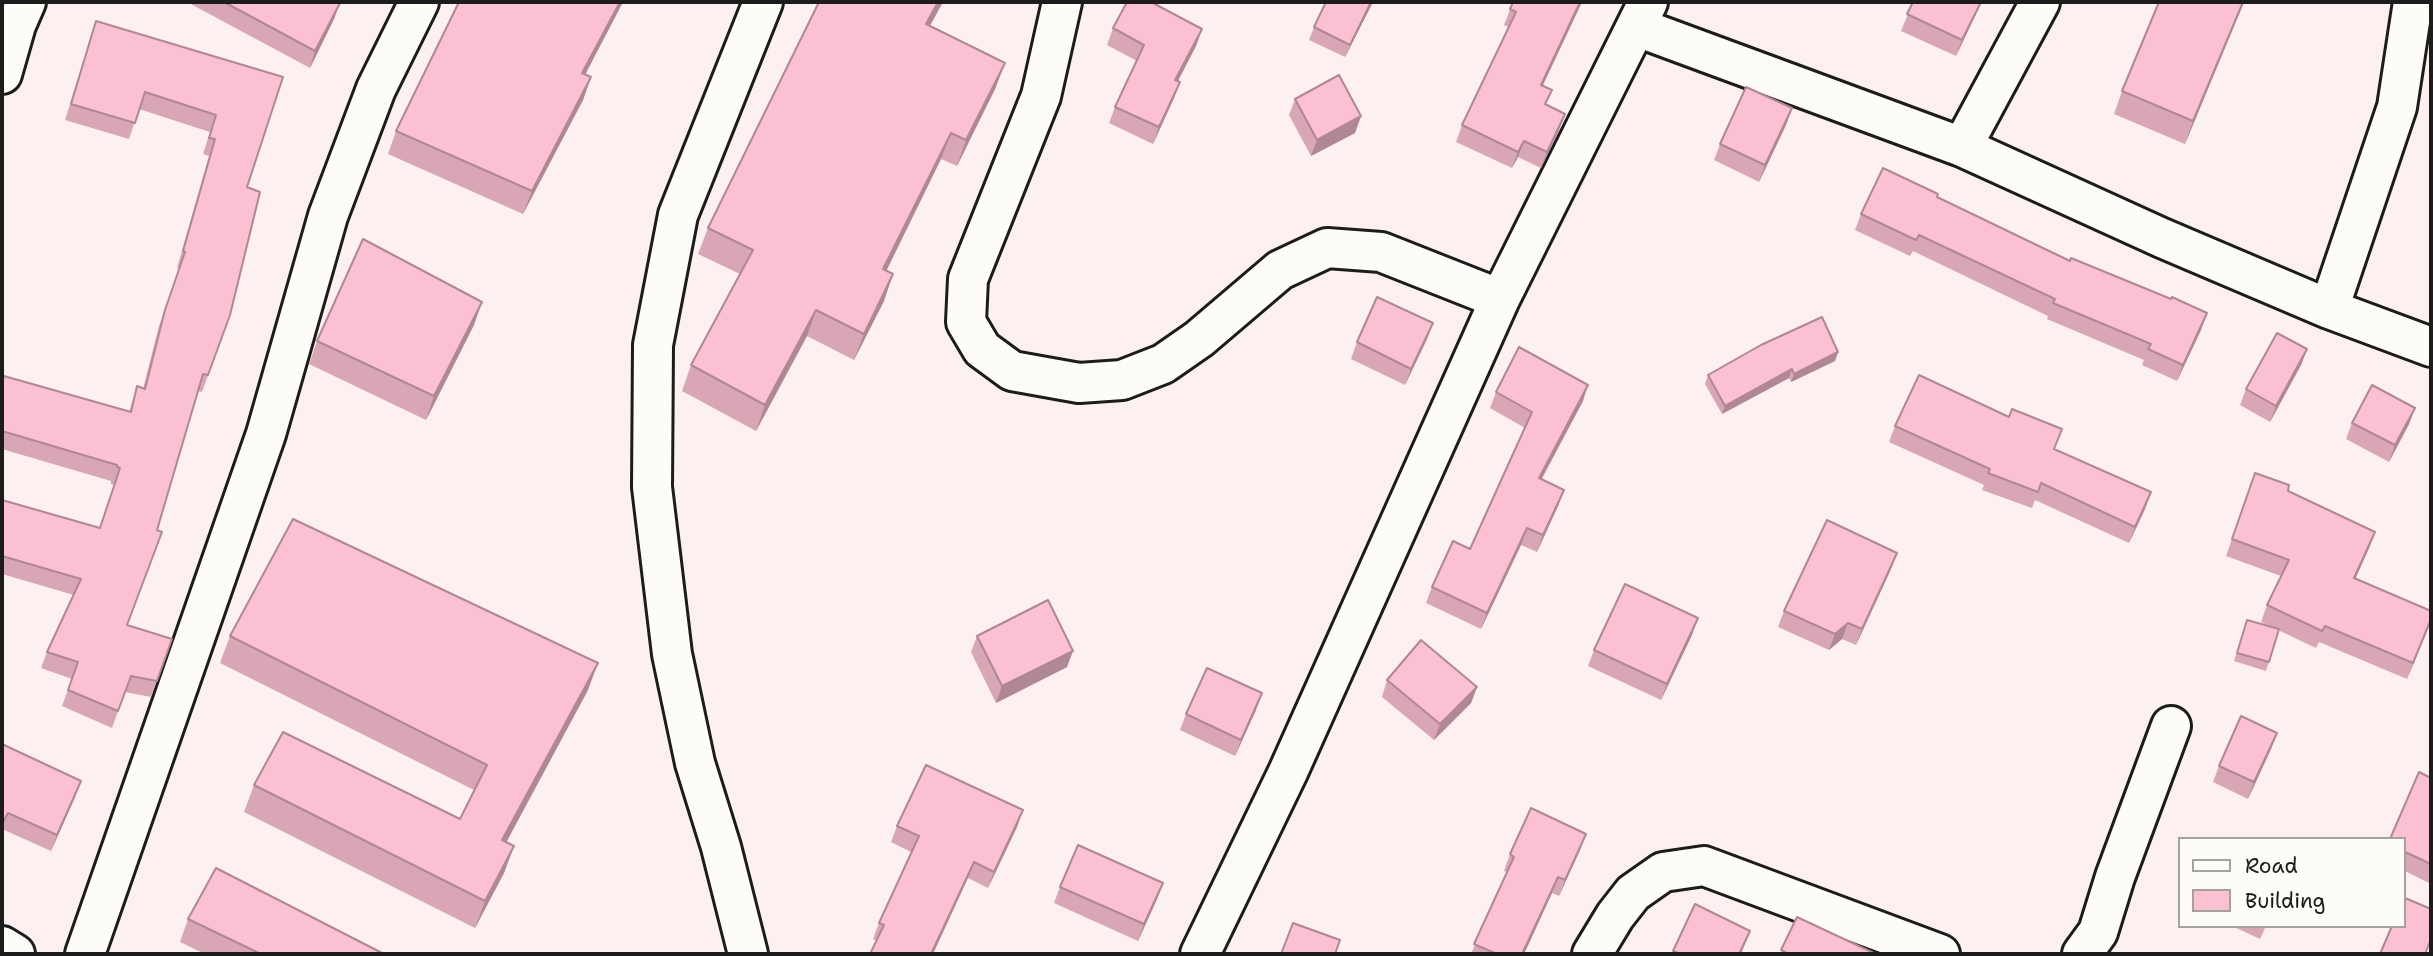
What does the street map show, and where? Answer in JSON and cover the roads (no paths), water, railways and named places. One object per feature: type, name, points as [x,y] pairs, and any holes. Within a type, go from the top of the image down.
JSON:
[{"type":"street","points":[[2,74],[16,24],[26,2]]},
{"type":"street","points":[[85,954],[267,434],[328,216],[376,89],[419,2]]},
{"type":"street","points":[[748,954],[721,847],[695,763],[673,654],[652,487],[653,345],[678,215],[763,2]]},
{"type":"street","points":[[1062,2],[1041,96],[968,279],[966,322],[982,349],[1012,371],[1079,383],[1122,380],[1163,364],[1199,339],[1280,270],[1327,248],[1381,253],[1500,299]]},
{"type":"street","points":[[1962,147],[2040,2]]},
{"type":"street","points":[[2329,309],[2397,107],[2413,2]]},
{"type":"street","points":[[1200,954],[1294,759],[1500,299],[1642,14],[1962,147],[2161,238],[2329,309],[2431,347]]},
{"type":"street","points":[[2082,954],[2098,932],[2115,877],[2171,726]]},
{"type":"street","points":[[1592,954],[1615,916],[1633,893],[1663,872],[1704,866],[1940,954]]},
{"type":"street","points":[[2,946],[15,954]]}]
